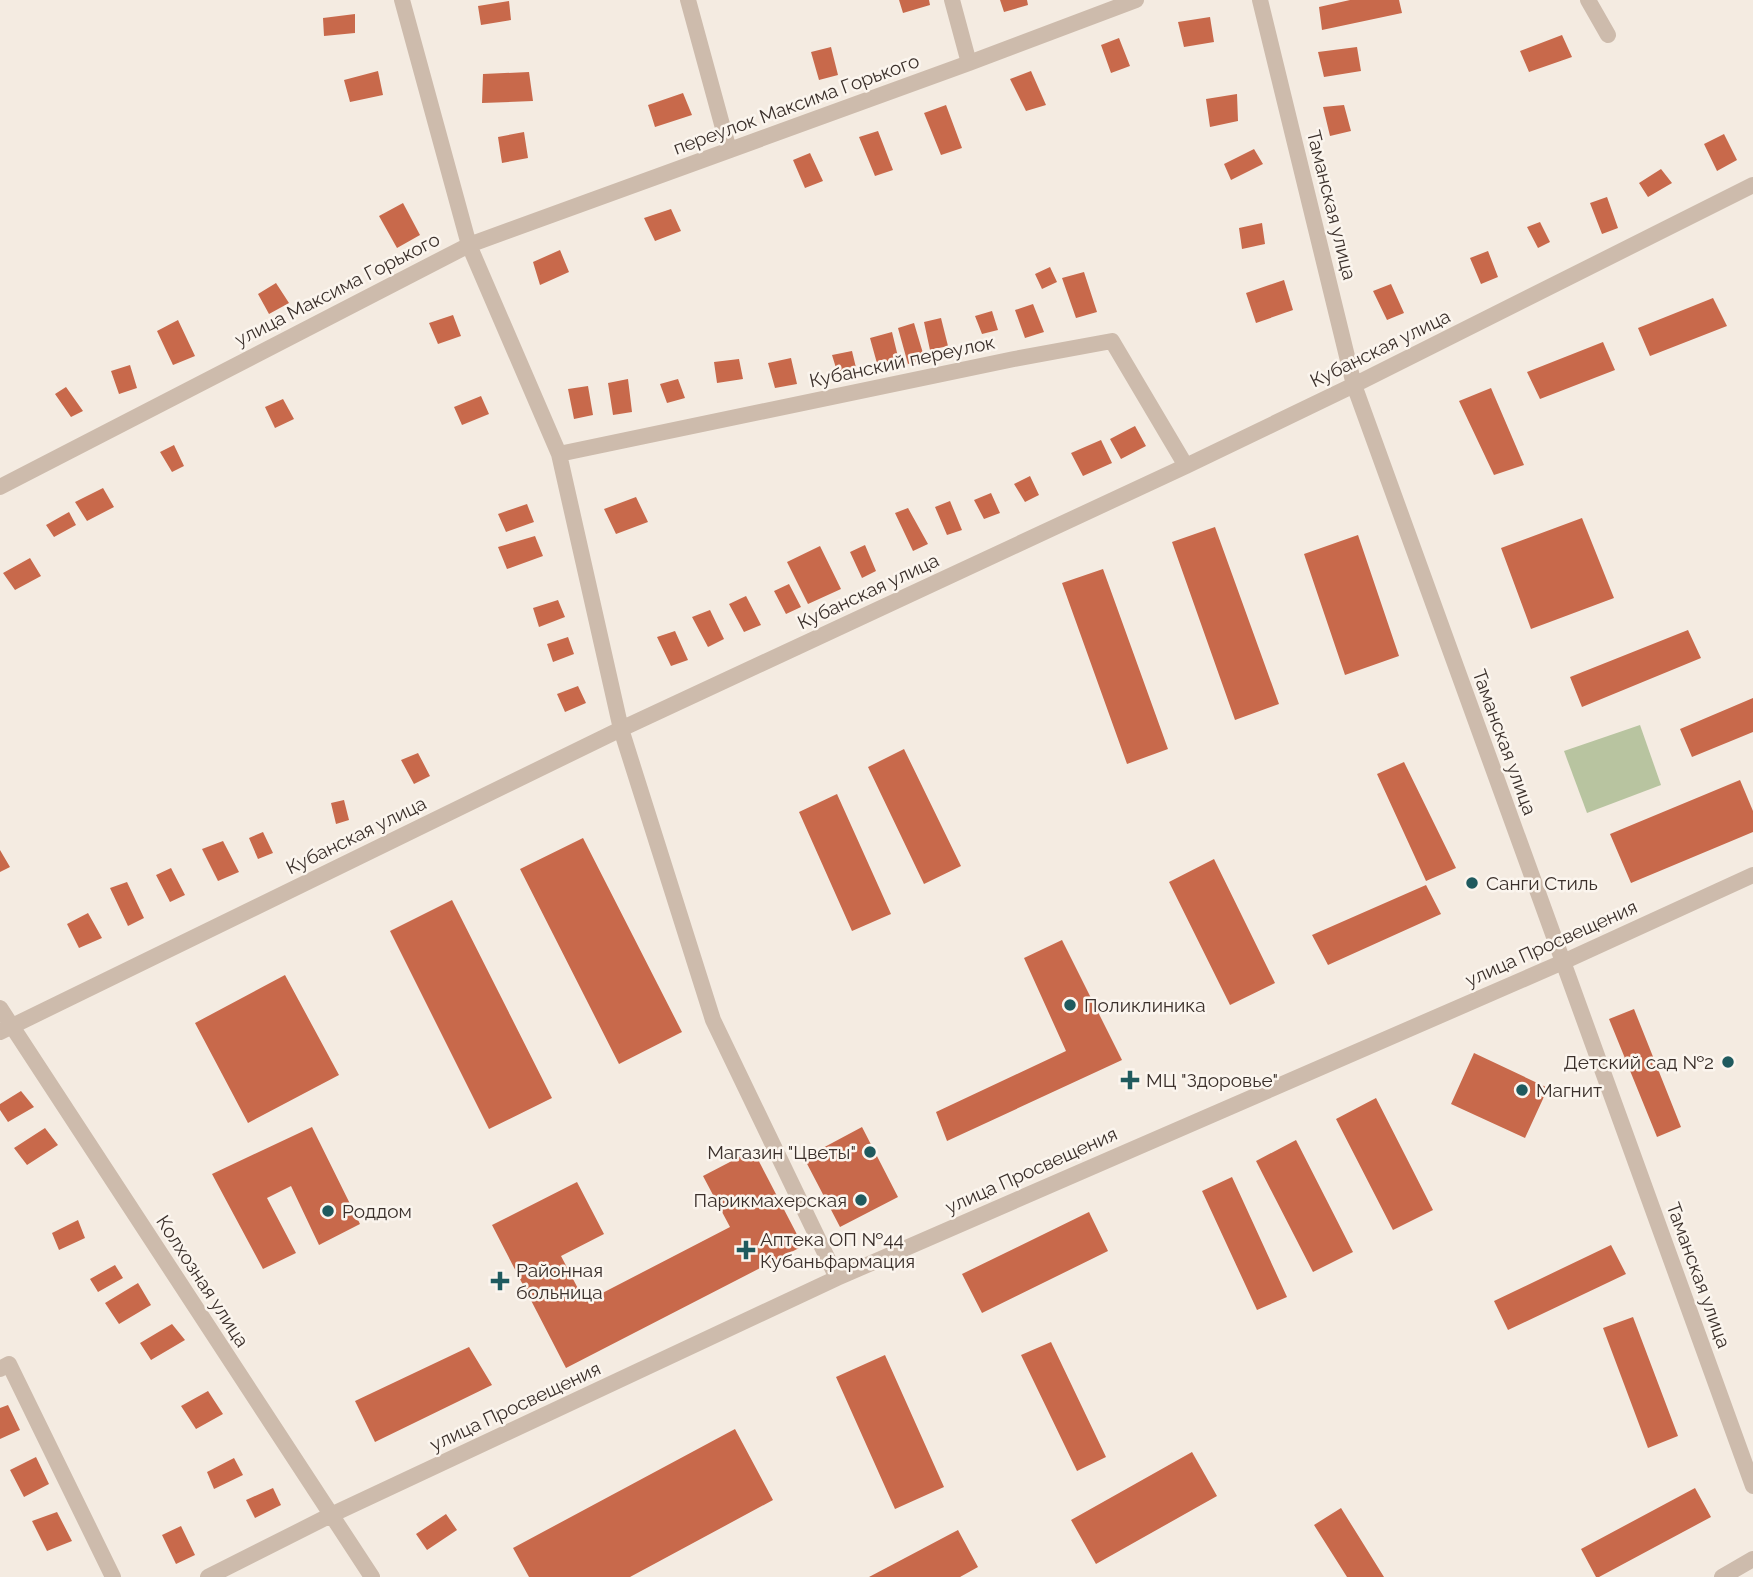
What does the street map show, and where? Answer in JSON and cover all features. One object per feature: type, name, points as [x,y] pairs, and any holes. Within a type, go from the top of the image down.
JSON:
[{"type":"street","name":"улица Максима Горького","points":[[0,487],[469,245],[402,0]]},
{"type":"street","points":[[688,0],[729,150]]},
{"type":"street","points":[[952,0],[969,63]]},
{"type":"street","name":"переулок Максима Горького","points":[[469,245],[1136,0]]},
{"type":"street","name":"Таманская улица","points":[[1260,0],[1354,385],[1753,1486]]},
{"type":"street","points":[[1588,0],[1608,35]]},
{"type":"street","name":"Кубанская улица","points":[[6,1030],[621,729],[1354,385],[1753,185]]},
{"type":"street","points":[[469,245],[559,454],[621,729],[713,1020],[836,1278]]},
{"type":"street","name":"Кубанский переулок","points":[[559,454],[1112,341],[1186,466]]},
{"type":"street","name":"улица Просвещения","points":[[208,1577],[331,1515],[836,1278],[1563,962],[1753,875]]},
{"type":"street","name":"Колхозная улица","points":[[0,1009],[6,1030],[372,1577]]},
{"type":"street","points":[[0,1368],[9,1364],[113,1577]]},
{"type":"street","points":[[1722,1577],[1753,1559]]},
{"type":"green space","points":[[1640,725],[1661,785],[1587,813],[1564,751]]},
{"type":"building","points":[[899,0],[929,0],[930,5],[903,13]]},
{"type":"building","points":[[1000,0],[1027,0],[1028,5],[1004,12]]},
{"type":"building","points":[[1350,0],[1399,0],[1402,13],[1322,30],[1319,7]]},
{"type":"building","points":[[509,1],[511,20],[481,25],[478,6]]},
{"type":"building","points":[[355,14],[355,33],[324,36],[323,18]]},
{"type":"building","points":[[1210,17],[1214,42],[1184,47],[1178,22]]},
{"type":"building","points":[[1562,35],[1572,57],[1529,72],[1520,51]]},
{"type":"building","points":[[1119,38],[1130,66],[1111,73],[1101,45]]},
{"type":"building","points":[[831,47],[838,75],[819,80],[811,52]]},
{"type":"building","points":[[1357,47],[1361,71],[1324,77],[1318,52]]},
{"type":"building","points":[[378,71],[383,95],[350,102],[344,80]]},
{"type":"building","points":[[1031,71],[1046,105],[1026,111],[1010,79]]},
{"type":"building","points":[[529,72],[533,101],[482,103],[483,74]]},
{"type":"building","points":[[683,93],[692,115],[655,127],[648,105]]},
{"type":"building","points":[[1237,94],[1238,121],[1210,127],[1206,99]]},
{"type":"building","points":[[946,105],[962,148],[941,155],[924,113]]},
{"type":"building","points":[[1344,105],[1351,131],[1330,136],[1323,107]]},
{"type":"building","points":[[878,131],[893,170],[875,176],[859,137]]},
{"type":"building","points":[[524,132],[528,158],[502,163],[498,137]]},
{"type":"building","points":[[1724,134],[1737,160],[1717,171],[1704,144]]},
{"type":"building","points":[[1254,149],[1263,164],[1231,180],[1224,164]]},
{"type":"building","points":[[810,153],[823,181],[805,188],[793,160]]},
{"type":"building","points":[[1661,169],[1672,183],[1648,197],[1639,183]]},
{"type":"building","points":[[1607,197],[1618,228],[1602,234],[1590,203]]},
{"type":"building","points":[[403,203],[420,235],[397,248],[379,216]]},
{"type":"building","points":[[671,209],[681,231],[655,241],[644,218]]},
{"type":"building","points":[[1540,222],[1550,242],[1538,248],[1527,227]]},
{"type":"building","points":[[1262,223],[1265,244],[1242,249],[1239,228]]},
{"type":"building","points":[[560,250],[569,272],[540,285],[533,262]]},
{"type":"building","points":[[1488,251],[1498,277],[1481,284],[1470,258]]},
{"type":"building","points":[[1050,267],[1057,282],[1042,289],[1035,274]]},
{"type":"building","points":[[1084,272],[1097,312],[1076,318],[1062,278]]},
{"type":"building","points":[[1284,280],[1293,310],[1256,323],[1246,293]]},
{"type":"building","points":[[276,283],[289,303],[269,314],[258,294]]},
{"type":"building","points":[[1391,284],[1404,313],[1387,320],[1373,291]]},
{"type":"building","points":[[1713,298],[1727,326],[1650,356],[1638,328]]},
{"type":"building","points":[[1033,304],[1044,332],[1025,338],[1015,310]]},
{"type":"building","points":[[992,311],[998,330],[982,334],[975,316]]},
{"type":"building","points":[[453,315],[461,336],[438,344],[429,323]]},
{"type":"building","points":[[941,318],[948,346],[930,350],[924,322]]},
{"type":"building","points":[[178,320],[195,356],[173,365],[157,331]]},
{"type":"building","points":[[914,323],[925,360],[908,364],[898,328]]},
{"type":"building","points":[[892,332],[899,361],[878,367],[870,338]]},
{"type":"building","points":[[1603,342],[1615,370],[1540,399],[1527,372]]},
{"type":"building","points":[[852,351],[858,376],[840,381],[832,355]]},
{"type":"building","points":[[791,358],[797,384],[775,388],[768,363]]},
{"type":"building","points":[[739,359],[743,379],[717,383],[714,362]]},
{"type":"building","points":[[130,365],[137,388],[119,394],[111,371]]},
{"type":"building","points":[[628,379],[632,412],[613,415],[608,383]]},
{"type":"building","points":[[678,379],[685,398],[667,403],[660,384]]},
{"type":"building","points":[[588,386],[593,415],[574,419],[568,389]]},
{"type":"building","points":[[66,387],[83,411],[71,417],[55,394]]},
{"type":"building","points":[[1491,388],[1524,465],[1494,475],[1459,401]]},
{"type":"building","points":[[481,396],[489,414],[462,425],[454,407]]},
{"type":"building","points":[[283,399],[294,419],[275,428],[265,407]]},
{"type":"building","points":[[1135,426],[1146,446],[1121,459],[1110,439]]},
{"type":"building","points":[[1101,440],[1112,463],[1083,476],[1071,453]]},
{"type":"building","points":[[174,445],[184,466],[172,472],[160,452]]},
{"type":"building","points":[[1030,476],[1039,495],[1025,502],[1014,484]]},
{"type":"building","points":[[103,488],[114,507],[87,521],[75,502]]},
{"type":"building","points":[[991,493],[1000,513],[984,519],[974,500]]},
{"type":"building","points":[[636,497],[648,522],[616,534],[604,509]]},
{"type":"building","points":[[950,501],[962,530],[947,535],[935,507]]},
{"type":"building","points":[[527,504],[534,522],[506,532],[498,514]]},
{"type":"building","points":[[908,508],[928,544],[913,551],[895,513]]},
{"type":"building","points":[[69,512],[76,525],[54,537],[46,525]]},
{"type":"building","points":[[1582,518],[1614,598],[1531,629],[1501,548]]},
{"type":"building","points":[[1215,527],[1279,704],[1235,720],[1172,542]]},
{"type":"building","points":[[1358,535],[1399,656],[1345,675],[1304,554]]},
{"type":"building","points":[[535,536],[543,556],[507,569],[498,547]]},
{"type":"building","points":[[865,545],[876,571],[862,578],[850,552]]},
{"type":"building","points":[[820,546],[841,589],[808,604],[787,562]]},
{"type":"building","points":[[30,558],[41,576],[15,590],[3,573]]},
{"type":"building","points":[[1103,569],[1168,749],[1127,764],[1062,583]]},
{"type":"building","points":[[789,584],[801,607],[786,614],[774,591]]},
{"type":"building","points":[[746,596],[761,625],[744,632],[729,604]]},
{"type":"building","points":[[558,600],[565,617],[539,627],[533,608]]},
{"type":"building","points":[[710,610],[724,639],[708,647],[692,617]]},
{"type":"building","points":[[1688,630],[1701,658],[1582,707],[1570,677]]},
{"type":"building","points":[[675,631],[688,660],[671,666],[657,637]]},
{"type":"building","points":[[568,637],[574,654],[553,662],[547,644]]},
{"type":"building","points":[[578,686],[586,703],[565,712],[557,694]]},
{"type":"building","points":[[1753,698],[1753,732],[1692,757],[1680,729]]},
{"type":"building","points":[[904,749],[961,866],[924,884],[868,767]]},
{"type":"building","points":[[418,753],[430,776],[414,784],[401,760]]},
{"type":"building","points":[[1404,762],[1456,868],[1426,881],[1377,774]]},
{"type":"building","points":[[1740,780],[1753,811],[1753,832],[1631,883],[1610,834]]},
{"type":"building","points":[[837,794],[891,914],[852,931],[799,812]]},
{"type":"building","points":[[344,800],[349,820],[336,824],[331,803]]},
{"type":"building","points":[[263,832],[273,853],[258,859],[249,838]]},
{"type":"building","points":[[583,838],[682,1032],[619,1064],[520,869]]},
{"type":"building","points":[[223,841],[239,872],[218,881],[202,849]]},
{"type":"building","points":[[0,850],[10,867],[0,872]]},
{"type":"building","points":[[1214,859],[1275,983],[1230,1005],[1169,882]]},
{"type":"building","points":[[171,868],[185,895],[170,902],[156,875]]},
{"type":"building","points":[[127,882],[144,918],[128,926],[110,888]]},
{"type":"building","points":[[1426,885],[1441,914],[1328,965],[1312,935]]},
{"type":"building","points":[[452,900],[552,1098],[489,1129],[390,931]]},
{"type":"building","points":[[88,913],[102,938],[79,948],[67,924]]},
{"type":"building","name":"Поликлиника","points":[[1062,940],[1122,1060],[947,1141],[936,1112],[1066,1051],[1024,958]]},
{"type":"building","points":[[285,975],[339,1075],[248,1123],[195,1023]]},
{"type":"building","points":[[1634,1009],[1681,1127],[1657,1137],[1609,1019]]},
{"type":"building","points":[[1474,1053],[1548,1088],[1525,1138],[1451,1104]]},
{"type":"building","points":[[21,1091],[34,1107],[8,1122],[0,1110],[0,1104]]},
{"type":"building","points":[[1376,1098],[1433,1210],[1393,1230],[1336,1119]]},
{"type":"building","name":"Роддом","points":[[312,1127],[360,1224],[319,1245],[291,1186],[267,1198],[296,1253],[263,1269],[212,1174]]},
{"type":"building","points":[[862,1127],[898,1197],[840,1227],[804,1158]]},
{"type":"building","points":[[45,1128],[58,1145],[27,1165],[14,1148]]},
{"type":"building","points":[[1296,1140],[1353,1252],[1313,1272],[1256,1161]]},
{"type":"building","points":[[753,1150],[803,1246],[566,1368],[492,1225],[577,1182],[604,1234],[561,1256],[585,1302],[730,1227],[703,1176]]},
{"type":"building","points":[[1232,1177],[1287,1297],[1257,1310],[1202,1191]]},
{"type":"building","points":[[1089,1212],[1108,1251],[982,1313],[962,1274]]},
{"type":"building","points":[[78,1220],[85,1238],[59,1250],[52,1233]]},
{"type":"building","points":[[1611,1245],[1626,1274],[1508,1330],[1494,1301]]},
{"type":"building","points":[[115,1265],[123,1278],[98,1292],[90,1279]]},
{"type":"building","points":[[138,1283],[151,1305],[119,1324],[105,1303]]},
{"type":"building","points":[[1633,1317],[1678,1436],[1648,1448],[1603,1328]]},
{"type":"building","points":[[172,1324],[185,1340],[151,1360],[140,1343]]},
{"type":"building","points":[[1051,1342],[1106,1457],[1077,1471],[1021,1355]]},
{"type":"building","points":[[469,1347],[492,1385],[375,1442],[355,1401]]},
{"type":"building","points":[[885,1355],[944,1487],[895,1509],[836,1377]]},
{"type":"building","points":[[208,1391],[223,1414],[196,1429],[181,1406]]},
{"type":"building","points":[[8,1405],[20,1430],[0,1439],[0,1408]]},
{"type":"building","points":[[735,1429],[773,1500],[630,1577],[529,1577],[513,1548]]},
{"type":"building","points":[[1192,1452],[1217,1496],[1096,1564],[1071,1520]]},
{"type":"building","points":[[36,1457],[49,1484],[24,1497],[10,1470]]},
{"type":"building","points":[[234,1458],[243,1475],[214,1489],[207,1472]]},
{"type":"building","points":[[273,1488],[281,1505],[255,1518],[246,1500]]},
{"type":"building","points":[[1695,1488],[1711,1517],[1596,1577],[1581,1549]]},
{"type":"building","points":[[1341,1508],[1384,1577],[1347,1577],[1314,1525]]},
{"type":"building","points":[[57,1512],[72,1541],[47,1551],[32,1521]]},
{"type":"building","points":[[446,1514],[457,1530],[427,1550],[416,1534]]},
{"type":"building","points":[[181,1526],[195,1555],[176,1564],[162,1535]]},
{"type":"building","points":[[958,1530],[978,1567],[960,1577],[869,1577]]},
{"type":"place","name":"Санги Стиль","points":[[1472,883]]},
{"type":"place","name":"Поликлиника","points":[[1070,1005]]},
{"type":"place","name":"Детский сад №2","points":[[1728,1062]]},
{"type":"place","name":"МЦ \"Здоровье\"","points":[[1130,1080]]},
{"type":"place","name":"Магнит","points":[[1522,1090]]},
{"type":"place","name":"Магазин \"Цветы\"","points":[[870,1152]]},
{"type":"place","name":"Парикмахерская","points":[[861,1200]]},
{"type":"place","name":"Роддом","points":[[328,1211]]},
{"type":"place","name":"Аптека ОП №44 Кубаньфармация","points":[[746,1250]]},
{"type":"place","name":"Районная больница","points":[[500,1281]]}]
